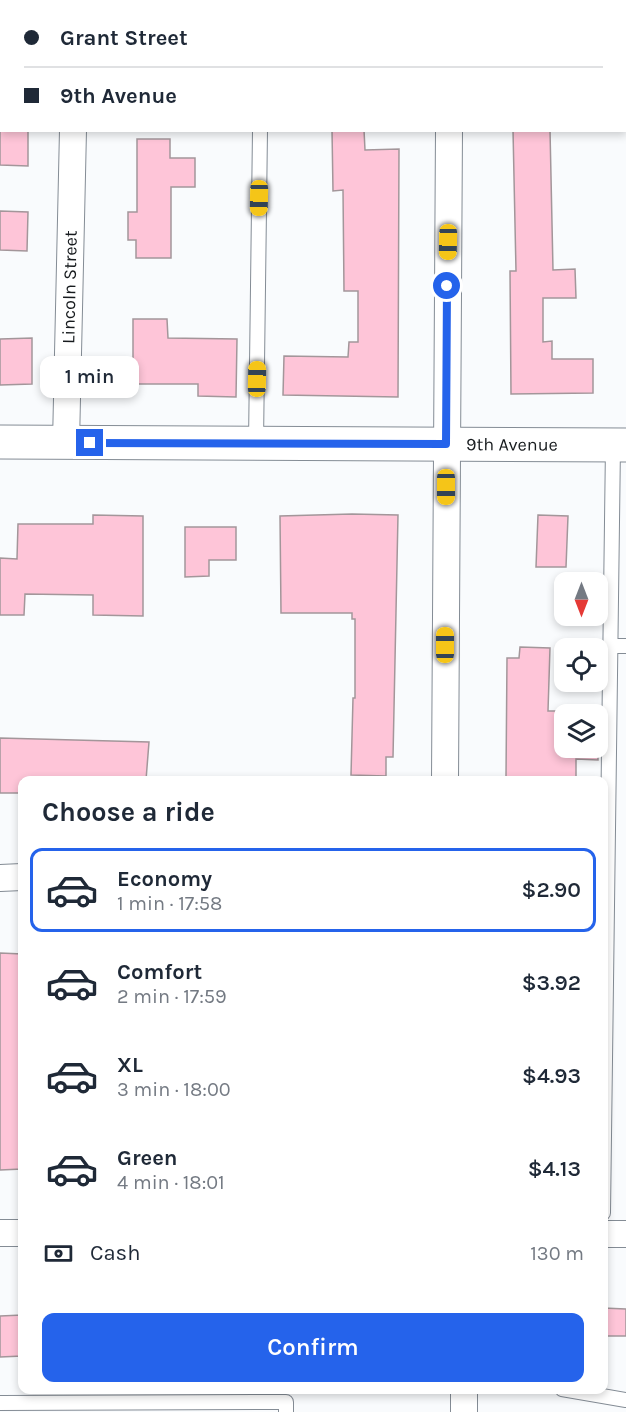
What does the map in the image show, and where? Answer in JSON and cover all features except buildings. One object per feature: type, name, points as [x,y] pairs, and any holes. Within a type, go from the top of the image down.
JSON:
[{"type":"main road","name":"9th Avenue","points":[[0,442],[620,445]]},
{"type":"street","name":"Lincoln Street","points":[[66,443],[73,132]]},
{"type":"street","points":[[444,776],[449,132]]},
{"type":"street","points":[[0,878],[18,877]]},
{"type":"street","points":[[0,1233],[18,1233]]},
{"type":"street","points":[[608,1234],[626,1234]]},
{"type":"street","points":[[464,1394],[464,1412]]},
{"type":"lane","points":[[256,443],[260,132]]},
{"type":"lane","points":[[608,859],[611,646],[620,445]]},
{"type":"lane","points":[[611,646],[626,646]]},
{"type":"lane","points":[[591,1394],[626,1400]]},
{"type":"lane","points":[[0,1403],[286,1402],[286,1412]]},
{"type":"route","points":[[90,443],[446,444],[447,286]]}]
